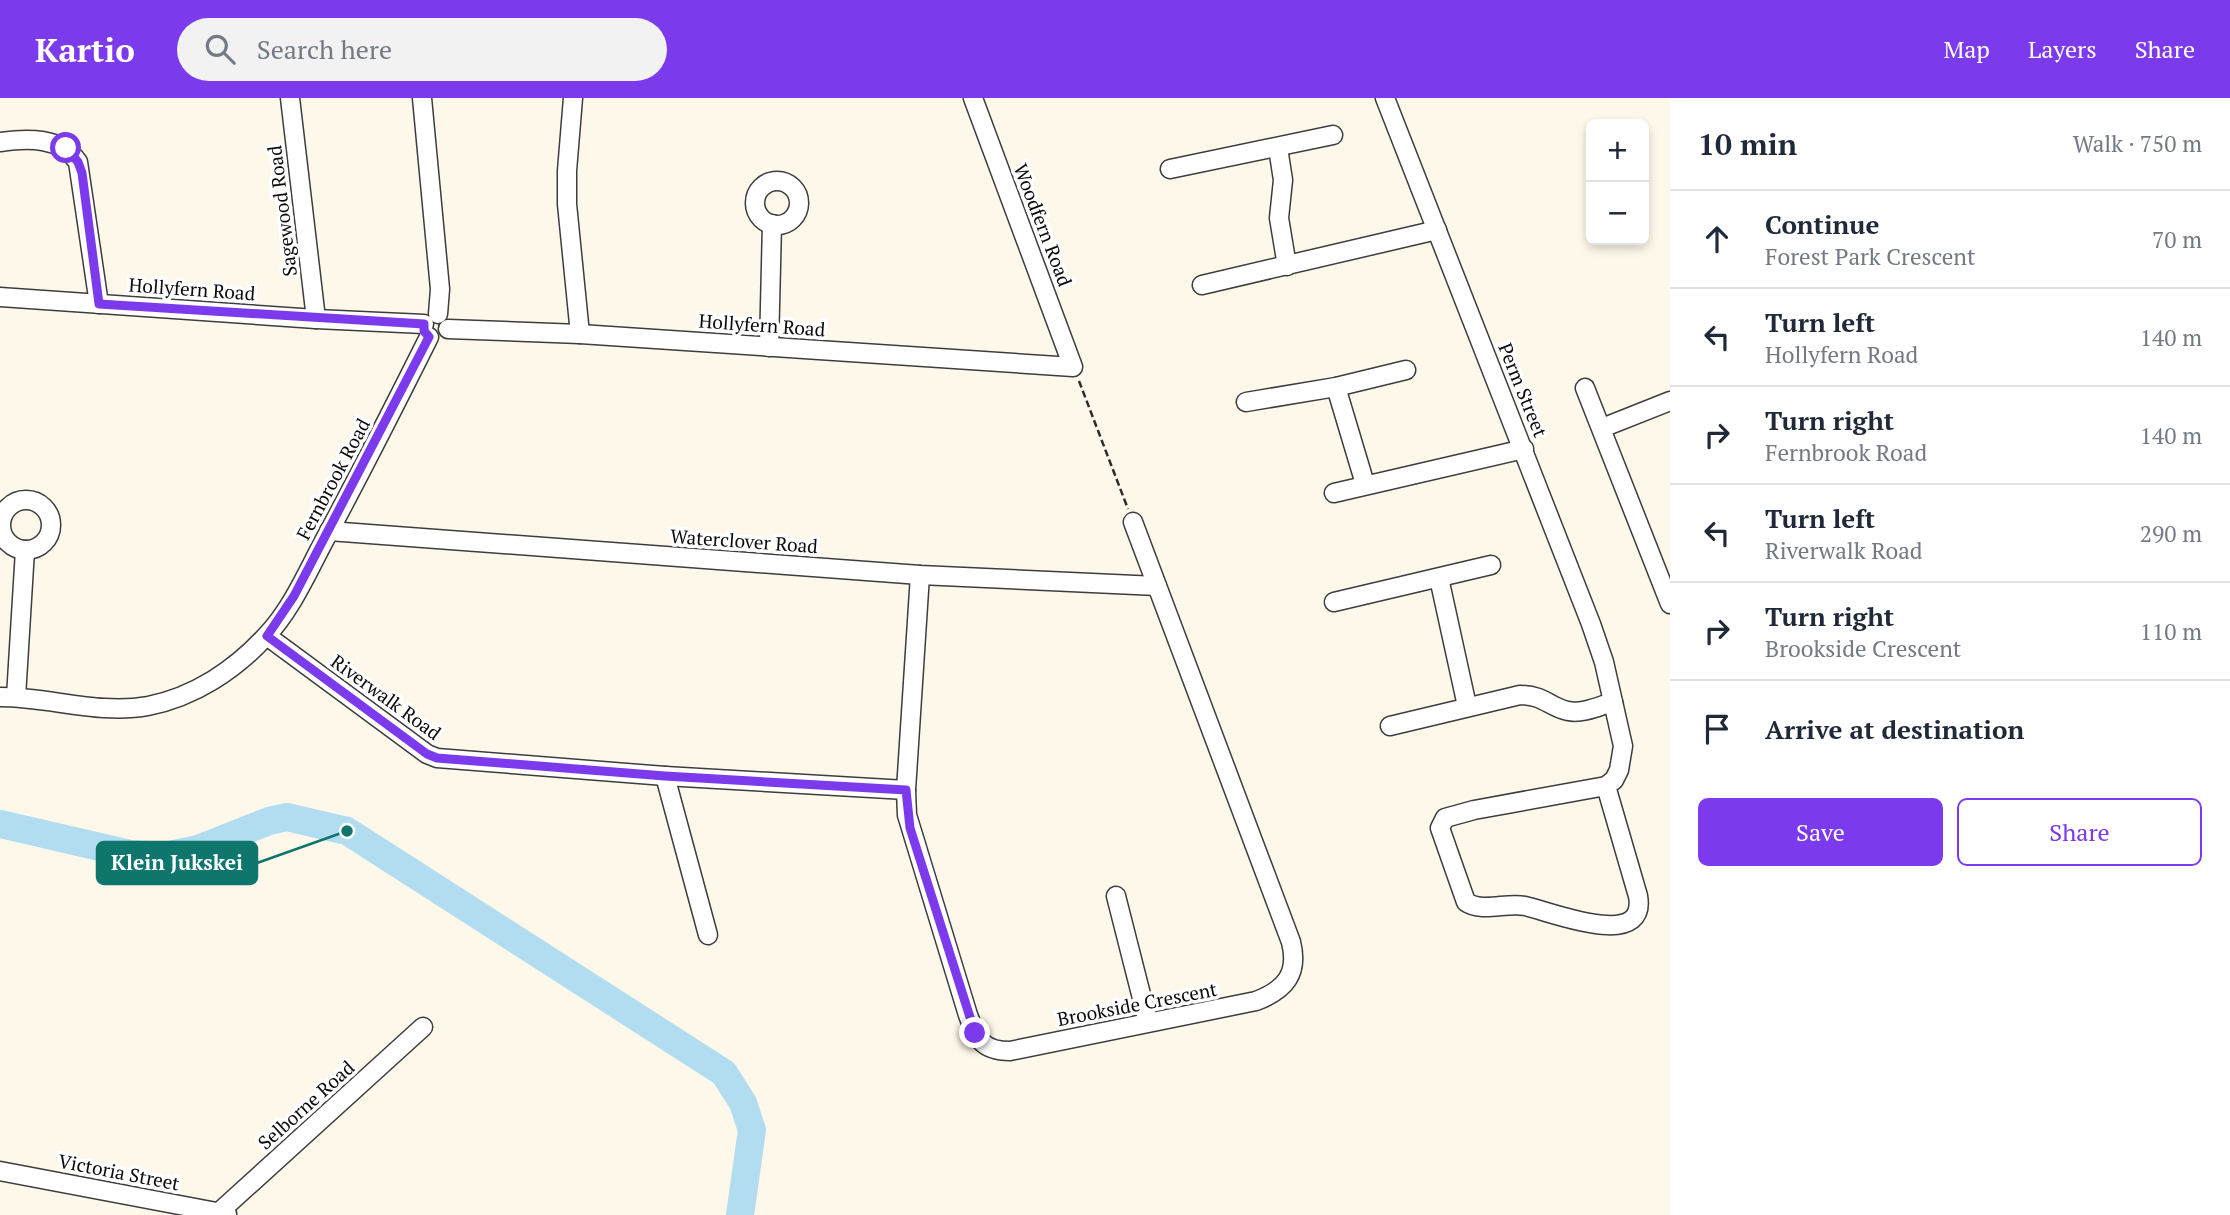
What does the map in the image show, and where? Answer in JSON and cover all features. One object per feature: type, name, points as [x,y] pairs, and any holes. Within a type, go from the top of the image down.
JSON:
[{"type":"street","name":"Sagewood Road","points":[[289,98],[316,319]]},
{"type":"street","points":[[422,98],[440,289],[435,326]]},
{"type":"street","points":[[573,98],[567,204],[580,334]]},
{"type":"street","name":"Woodfern Road","points":[[973,98],[1073,367]]},
{"type":"street","name":"Perm Street","points":[[1385,98],[1524,449],[1607,671],[1623,746],[1622,760],[1614,780],[1606,786]]},
{"type":"street","points":[[1170,169],[1333,135]]},
{"type":"street","points":[[0,142],[12,140],[58,144],[72,152],[78,162],[99,304]]},
{"type":"street","points":[[1278,148],[1283,180],[1280,230],[1287,266]]},
{"type":"street","points":[[769,347],[772,224]]},
{"type":"street","points":[[1202,285],[1437,230]]},
{"type":"street","name":"Hollyfern Road","points":[[0,297],[1073,367]]},
{"type":"street","name":"Fernbrook Road","points":[[267,636],[294,596],[435,326]]},
{"type":"street","points":[[1246,402],[1336,387],[1406,370]]},
{"type":"street","points":[[1336,387],[1365,484]]},
{"type":"street","points":[[1585,388],[1670,604]]},
{"type":"street","points":[[1602,428],[1670,401]]},
{"type":"street","points":[[1334,493],[1524,449]]},
{"type":"street","name":"Brookside Crescent","points":[[920,575],[906,790],[910,828],[968,1015],[982,1043],[995,1050],[1010,1051],[1266,997],[1285,983],[1292,970],[1294,957],[1283,917],[1133,522]]},
{"type":"street","name":"Waterclover Road","points":[[329,531],[920,575],[1157,586]]},
{"type":"street","points":[[25,550],[8,697],[107,708],[146,706],[197,690],[217,678],[267,636]]},
{"type":"street","points":[[1334,603],[1491,565]]},
{"type":"street","points":[[1439,578],[1467,706]]},
{"type":"street","name":"Riverwalk Road","points":[[267,636],[427,754],[437,758],[665,776],[906,790]]},
{"type":"street","points":[[1390,726],[1520,695],[1538,697],[1573,711],[1613,702]]},
{"type":"street","points":[[665,776],[708,935]]},
{"type":"street","points":[[1606,786],[1638,896],[1639,911],[1634,919],[1624,923],[1591,923],[1563,918],[1528,906],[1475,906],[1466,902],[1440,828],[1445,818],[1474,810],[1606,786]]},
{"type":"street","points":[[1116,896],[1148,1022]]},
{"type":"street","name":"Selborne Road","points":[[222,1214],[424,1027]]},
{"type":"street","name":"Victoria Street","points":[[0,1171],[222,1214]]},
{"type":"path","points":[[1073,367],[1133,522]]},
{"type":"waterway","points":[[0,824],[130,854],[165,856],[198,849],[269,821],[287,817],[347,831],[724,1073],[743,1103],[752,1130],[740,1215]]},
{"type":"place","name":"Klein Jukskei","points":[[347,831]]},
{"type":"route","points":[[66,148],[72,152],[82,173],[99,304],[424,324],[424,331],[429,337],[393,410],[294,596],[267,636],[427,754],[437,758],[665,776],[906,790],[910,828],[975,1033]]}]
